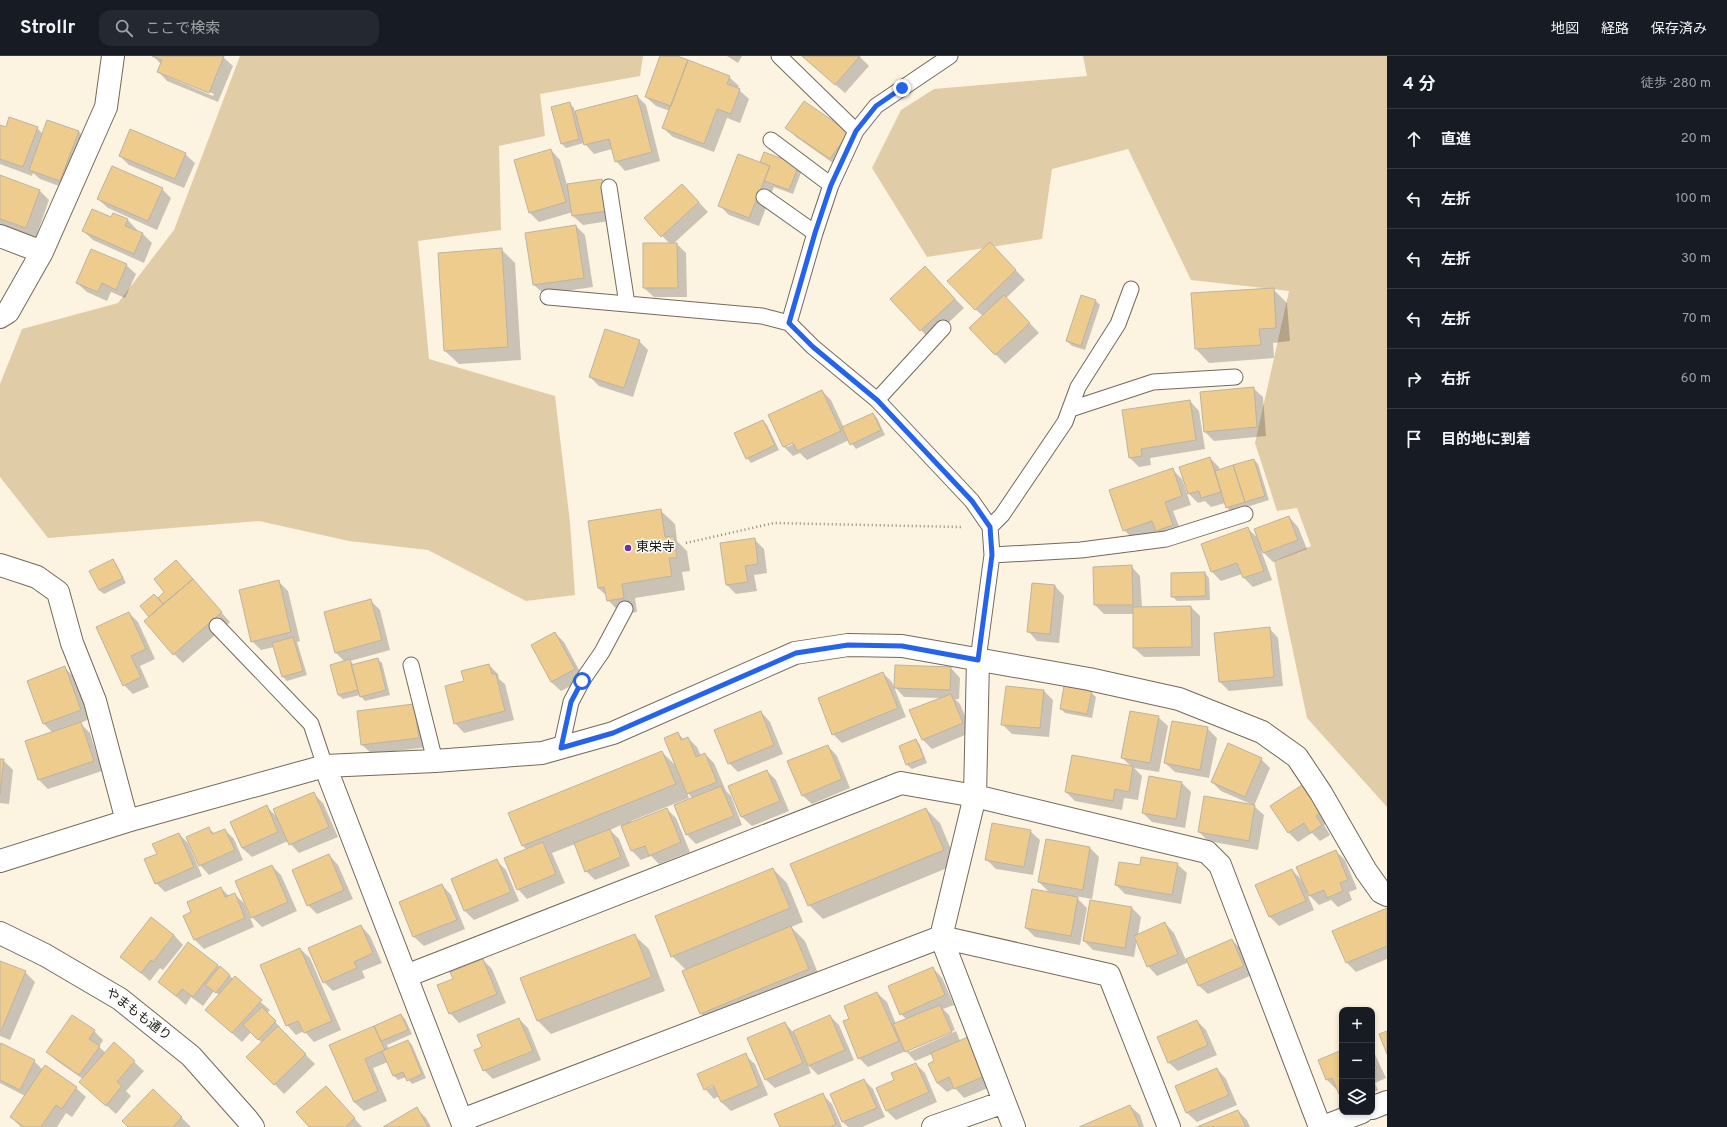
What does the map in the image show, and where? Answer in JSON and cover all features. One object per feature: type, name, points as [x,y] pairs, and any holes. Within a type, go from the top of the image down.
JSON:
[{"type":"street","points":[[0,317],[8,312],[42,252],[106,107],[113,56]]},
{"type":"street","points":[[0,236],[42,252]]},
{"type":"street","points":[[0,565],[38,577],[58,592],[72,643],[95,701],[127,822]]},
{"type":"street","points":[[0,861],[127,822],[325,766],[435,761],[542,753],[613,733],[796,653],[848,645],[902,646],[1088,679],[1179,699],[1262,732],[1297,757],[1321,793],[1366,871],[1381,892],[1387,894]]},
{"type":"street","points":[[978,660],[975,796],[941,938],[1014,1127]]},
{"type":"street","points":[[325,766],[463,1124],[941,938],[1109,975],[1169,1127]]},
{"type":"street","points":[[406,976],[901,783],[975,796],[1207,852],[1220,865],[1320,1127]]},
{"type":"street","name":"やまもも通り","points":[[0,933],[45,955],[120,999],[191,1056],[248,1119],[253,1127]]},
{"type":"street","points":[[933,1127],[1004,1102]]},
{"type":"street","points":[[1375,1107],[1387,1102]]},
{"type":"street","points":[[1323,1127],[1354,1115]]},
{"type":"lane","points":[[779,56],[856,131]]},
{"type":"lane","points":[[789,323],[815,233],[831,185],[856,131],[876,106],[950,56]]},
{"type":"lane","points":[[770,140],[831,185]]},
{"type":"lane","points":[[609,187],[627,304]]},
{"type":"lane","points":[[764,197],[815,233]]},
{"type":"lane","points":[[990,527],[1002,515],[1065,422],[1078,387],[1118,324],[1131,289]]},
{"type":"lane","points":[[548,297],[762,316],[789,323],[813,347],[877,400],[972,501],[990,527],[992,555],[978,660]]},
{"type":"lane","points":[[877,400],[943,328]]},
{"type":"lane","points":[[1071,409],[1153,382],[1235,376]]},
{"type":"lane","points":[[992,555],[1081,550],[1166,539],[1245,514]]},
{"type":"lane","points":[[561,748],[571,702],[582,681],[602,652],[625,609]]},
{"type":"lane","points":[[217,626],[311,724],[325,766]]},
{"type":"lane","points":[[411,665],[435,761]]},
{"type":"path","points":[[686,543],[774,523],[990,527]]},
{"type":"shaded area","points":[[240,56],[643,56],[640,76],[540,94],[545,136],[499,146],[501,230],[418,241],[429,359],[555,396],[570,522],[575,595],[526,601],[428,550],[349,541],[259,521],[48,538],[0,477],[0,384],[22,329],[118,303],[174,230]]},
{"type":"shaded area","points":[[1083,56],[1387,56],[1387,807],[1307,718],[1274,561],[1311,546],[1297,508],[1277,511],[1255,443],[1289,291],[1191,280],[1128,149],[1052,169],[1042,239],[927,257],[872,168],[901,110],[934,89],[1087,76]]},
{"type":"building","points":[[152,56],[224,56],[209,93],[157,72],[162,60]]},
{"type":"building","points":[[660,56],[677,56],[688,60],[671,106],[645,97]]},
{"type":"building","points":[[802,56],[860,56],[835,85]]},
{"type":"building","points":[[688,60],[730,76],[727,84],[740,89],[731,114],[717,109],[704,144],[662,128]]},
{"type":"building","points":[[637,95],[652,152],[615,162],[609,139],[584,145],[575,111]]},
{"type":"building","points":[[804,101],[849,132],[830,159],[785,128]]},
{"type":"building","points":[[570,102],[579,139],[561,144],[551,107]]},
{"type":"building","points":[[9,117],[38,127],[23,167],[0,159],[0,125],[6,127]]},
{"type":"building","points":[[47,120],[79,131],[60,181],[29,170]]},
{"type":"building","points":[[130,129],[186,153],[175,179],[119,156]]},
{"type":"building","points":[[551,149],[566,202],[529,213],[514,160]]},
{"type":"building","points":[[764,152],[799,165],[789,190],[764,181],[770,166],[760,162]]},
{"type":"building","points":[[738,154],[770,166],[749,218],[718,206]]},
{"type":"building","points":[[112,166],[163,188],[148,221],[97,199]]},
{"type":"building","points":[[0,175],[40,190],[26,228],[0,219]]},
{"type":"building","points":[[602,179],[607,211],[572,216],[567,184]]},
{"type":"building","points":[[682,184],[699,202],[661,237],[644,218]]},
{"type":"building","points":[[92,209],[111,217],[113,213],[128,219],[125,226],[143,233],[134,254],[82,231]]},
{"type":"building","points":[[576,225],[584,278],[533,285],[525,233]]},
{"type":"building","points":[[990,242],[1016,270],[975,310],[947,281]]},
{"type":"building","points":[[643,243],[677,243],[678,288],[643,288]]},
{"type":"building","points":[[502,248],[508,347],[444,351],[438,253]]},
{"type":"building","points":[[91,249],[127,264],[116,290],[102,283],[98,292],[76,283]]},
{"type":"building","points":[[925,266],[955,299],[920,331],[890,299]]},
{"type":"building","points":[[1274,288],[1276,328],[1259,329],[1261,345],[1195,349],[1191,293]]},
{"type":"building","points":[[1004,295],[1030,323],[995,355],[969,328]]},
{"type":"building","points":[[1081,295],[1096,300],[1081,346],[1066,341]]},
{"type":"building","points":[[605,329],[640,340],[624,388],[589,377]]},
{"type":"building","points":[[1254,387],[1257,427],[1204,432],[1200,392]]},
{"type":"building","points":[[822,390],[841,431],[797,451],[793,443],[783,447],[768,415]]},
{"type":"building","points":[[1190,400],[1196,440],[1141,449],[1142,456],[1129,458],[1122,410]]},
{"type":"building","points":[[873,413],[881,430],[850,445],[842,427]]},
{"type":"building","points":[[763,420],[775,445],[746,459],[734,433]]},
{"type":"building","points":[[1210,457],[1221,492],[1201,498],[1199,491],[1188,494],[1179,467]]},
{"type":"building","points":[[1254,459],[1265,496],[1245,502],[1233,465]]},
{"type":"building","points":[[1233,465],[1245,502],[1226,508],[1215,471]]},
{"type":"building","points":[[1173,468],[1182,496],[1165,502],[1173,525],[1156,531],[1152,521],[1123,531],[1109,490]]},
{"type":"building","points":[[661,509],[665,537],[674,536],[677,558],[669,558],[672,576],[622,584],[624,598],[607,601],[604,587],[598,588],[588,521]]},
{"type":"building","points":[[1289,516],[1298,540],[1263,553],[1254,529]]},
{"type":"building","points":[[1248,527],[1264,571],[1243,578],[1237,563],[1211,572],[1201,544]]},
{"type":"building","points":[[755,538],[758,564],[745,566],[748,582],[726,585],[720,543]]},
{"type":"building","points":[[113,559],[123,578],[99,590],[89,571]]},
{"type":"building","points":[[176,560],[193,579],[163,604],[158,598],[164,592],[154,579]]},
{"type":"building","points":[[1132,565],[1133,605],[1094,605],[1093,567]]},
{"type":"building","points":[[1205,572],[1206,596],[1171,597],[1171,573]]},
{"type":"building","points":[[193,579],[222,612],[173,655],[144,621]]},
{"type":"building","points":[[279,580],[291,632],[251,642],[239,590]]},
{"type":"building","points":[[1032,583],[1055,585],[1050,634],[1027,632]]},
{"type":"building","points":[[154,594],[163,604],[149,617],[140,606]]},
{"type":"building","points":[[371,599],[382,640],[335,653],[324,612]]},
{"type":"building","points":[[1191,606],[1192,647],[1133,648],[1133,607]]},
{"type":"building","points":[[129,612],[146,649],[131,656],[141,677],[123,686],[96,627]]},
{"type":"building","points":[[1270,627],[1274,677],[1219,682],[1214,633]]},
{"type":"building","points":[[555,632],[575,669],[551,682],[531,645]]},
{"type":"building","points":[[293,637],[303,671],[282,677],[272,643]]},
{"type":"building","points":[[378,658],[386,690],[360,697],[351,665]]},
{"type":"building","points":[[350,659],[358,690],[338,695],[330,665]]},
{"type":"building","points":[[489,664],[492,674],[496,674],[505,711],[454,724],[445,686],[464,681],[461,671]]},
{"type":"building","points":[[895,665],[951,667],[950,690],[894,688]]},
{"type":"building","points":[[65,666],[81,710],[43,724],[27,681]]},
{"type":"building","points":[[883,672],[898,708],[832,735],[818,698]]},
{"type":"building","points":[[1006,686],[1044,690],[1040,728],[1001,725]]},
{"type":"building","points":[[1064,686],[1092,691],[1087,714],[1060,709]]},
{"type":"building","points":[[951,694],[963,723],[922,740],[909,710]]},
{"type":"building","points":[[414,704],[419,738],[361,745],[357,711]]},
{"type":"building","points":[[761,711],[774,745],[728,764],[714,730]]},
{"type":"building","points":[[1130,711],[1159,716],[1150,763],[1121,758]]},
{"type":"building","points":[[1172,721],[1208,727],[1200,770],[1164,763]]},
{"type":"building","points":[[81,722],[94,761],[38,780],[25,741]]},
{"type":"building","points":[[678,732],[681,740],[688,737],[696,757],[705,753],[717,782],[687,794],[664,738]]},
{"type":"building","points":[[916,739],[924,758],[906,765],[899,746]]},
{"type":"building","points":[[1228,743],[1262,758],[1245,797],[1211,782]]},
{"type":"building","points":[[828,745],[842,779],[802,796],[787,761]]},
{"type":"building","points":[[662,751],[676,784],[522,846],[508,813]]},
{"type":"building","points":[[1072,755],[1133,766],[1129,792],[1115,789],[1113,801],[1065,792]]},
{"type":"building","points":[[0,759],[4,759],[0,794]]},
{"type":"building","points":[[767,770],[780,801],[741,817],[728,786]]},
{"type":"building","points":[[1149,776],[1182,782],[1176,819],[1142,813]]},
{"type":"building","points":[[1305,783],[1323,811],[1316,816],[1322,825],[1310,833],[1304,823],[1288,833],[1270,806]]},
{"type":"building","points":[[721,786],[734,816],[686,835],[674,805]]},
{"type":"building","points":[[314,792],[329,827],[289,845],[273,809]]},
{"type":"building","points":[[1204,796],[1255,805],[1249,841],[1198,832]]},
{"type":"building","points":[[267,805],[278,832],[242,848],[230,822]]},
{"type":"building","points":[[667,808],[681,842],[649,856],[645,846],[631,851],[621,826]]},
{"type":"building","points":[[926,808],[944,850],[808,906],[790,864]]},
{"type":"building","points":[[992,823],[1031,830],[1024,867],[985,860]]},
{"type":"building","points":[[209,827],[212,834],[225,829],[235,850],[199,866],[186,837]]},
{"type":"building","points":[[610,829],[621,857],[585,872],[574,843]]},
{"type":"building","points":[[179,833],[194,867],[155,884],[144,859],[157,854],[152,844]]},
{"type":"building","points":[[1046,839],[1090,847],[1083,890],[1038,882]]},
{"type":"building","points":[[543,842],[556,874],[517,890],[504,858]]},
{"type":"building","points":[[1336,850],[1348,880],[1340,883],[1343,891],[1327,898],[1324,890],[1309,896],[1296,867]]},
{"type":"building","points":[[329,854],[344,890],[307,906],[292,870]]},
{"type":"building","points":[[1141,857],[1178,863],[1172,895],[1115,885],[1119,862],[1140,865]]},
{"type":"building","points":[[497,859],[511,892],[464,911],[451,879]]},
{"type":"building","points":[[272,865],[288,902],[251,918],[235,881]]},
{"type":"building","points":[[773,868],[790,908],[671,957],[655,916]]},
{"type":"building","points":[[1292,869],[1306,901],[1269,917],[1255,885]]},
{"type":"building","points":[[442,884],[457,920],[413,937],[399,902]]},
{"type":"building","points":[[221,887],[225,897],[235,893],[245,918],[194,940],[183,916],[191,912],[187,902]]},
{"type":"building","points":[[1032,889],[1078,897],[1071,936],[1025,928]]},
{"type":"building","points":[[1090,900],[1132,907],[1125,948],[1083,941]]},
{"type":"building","points":[[1387,908],[1387,946],[1346,963],[1332,931]]},
{"type":"building","points":[[151,917],[174,935],[153,962],[151,960],[141,973],[120,957]]},
{"type":"building","points":[[1165,922],[1178,954],[1147,967],[1134,936]]},
{"type":"building","points":[[361,925],[373,953],[354,962],[357,968],[323,983],[308,948]]},
{"type":"building","points":[[791,926],[809,969],[700,1014],[682,971]]},
{"type":"building","points":[[635,934],[652,977],[537,1021],[520,978]]},
{"type":"building","points":[[1232,939],[1244,966],[1198,986],[1186,959]]},
{"type":"building","points":[[188,942],[218,965],[193,997],[182,989],[176,996],[158,982]]},
{"type":"building","points":[[300,948],[332,1021],[304,1033],[298,1021],[286,1026],[260,965]]},
{"type":"building","points":[[483,959],[497,994],[449,1014],[437,985],[453,979],[450,972]]},
{"type":"building","points":[[0,961],[26,971],[1,1031],[0,1031]]},
{"type":"building","points":[[220,966],[230,975],[216,993],[205,985]]},
{"type":"building","points":[[933,967],[945,995],[900,1015],[888,986]]},
{"type":"building","points":[[235,976],[262,1000],[232,1033],[205,1010]]},
{"type":"building","points":[[877,992],[899,1041],[858,1059],[843,1021],[849,1019],[844,1006]]},
{"type":"building","points":[[940,1005],[952,1032],[905,1052],[893,1024]]},
{"type":"building","points":[[262,1007],[276,1021],[258,1040],[243,1025]]},
{"type":"building","points":[[401,1014],[408,1030],[381,1041],[374,1026]]},
{"type":"building","points":[[72,1015],[95,1030],[89,1039],[100,1046],[79,1075],[46,1052]]},
{"type":"building","points":[[830,1015],[845,1050],[808,1066],[793,1031]]},
{"type":"building","points":[[519,1018],[533,1051],[483,1071],[474,1050],[482,1047],[477,1035]]},
{"type":"building","points":[[1197,1020],[1208,1045],[1168,1063],[1157,1037]]},
{"type":"building","points":[[785,1022],[803,1063],[765,1080],[747,1038]]},
{"type":"building","points":[[278,1026],[306,1054],[274,1085],[246,1057]]},
{"type":"building","points":[[374,1026],[385,1050],[365,1059],[378,1091],[354,1102],[329,1045]]},
{"type":"building","points":[[1387,1031],[1387,1054],[1379,1034]]},
{"type":"building","points":[[968,1037],[985,1076],[954,1089],[949,1077],[937,1083],[928,1064],[934,1061],[931,1053]]},
{"type":"building","points":[[408,1040],[422,1074],[407,1081],[403,1072],[393,1076],[382,1051]]},
{"type":"building","points":[[114,1042],[135,1061],[117,1082],[122,1086],[106,1106],[79,1082]]},
{"type":"building","points":[[1,1043],[35,1060],[20,1090],[0,1080]]},
{"type":"building","points":[[1339,1051],[1339,1094],[1332,1078],[1326,1080],[1318,1060]]},
{"type":"building","points":[[746,1053],[759,1086],[721,1102],[713,1085],[704,1090],[697,1074]]},
{"type":"building","points":[[916,1063],[929,1092],[886,1111],[876,1088],[894,1080],[891,1073]]},
{"type":"building","points":[[45,1065],[77,1087],[62,1109],[56,1105],[41,1127],[24,1127],[10,1117]]},
{"type":"building","points":[[1217,1068],[1229,1095],[1186,1113],[1175,1086]]},
{"type":"building","points":[[864,1079],[877,1108],[842,1122],[830,1094]]},
{"type":"building","points":[[326,1086],[355,1118],[345,1127],[309,1127],[296,1112]]},
{"type":"building","points":[[153,1089],[182,1117],[173,1127],[128,1127],[122,1121]]},
{"type":"building","points":[[823,1093],[836,1124],[830,1127],[780,1127],[774,1114]]},
{"type":"building","points":[[1130,1105],[1140,1127],[1079,1127]]},
{"type":"building","points":[[417,1107],[428,1127],[383,1127]]},
{"type":"building","points":[[1238,1110],[1246,1127],[1197,1127]]},
{"type":"place","name":"東栄寺","points":[[628,548]]},
{"type":"route","points":[[582,681],[571,702],[561,748],[613,733],[796,653],[848,645],[902,646],[978,660],[992,555],[990,527],[972,501],[877,400],[813,347],[789,323],[815,233],[831,185],[856,131],[876,106],[902,88]]}]
